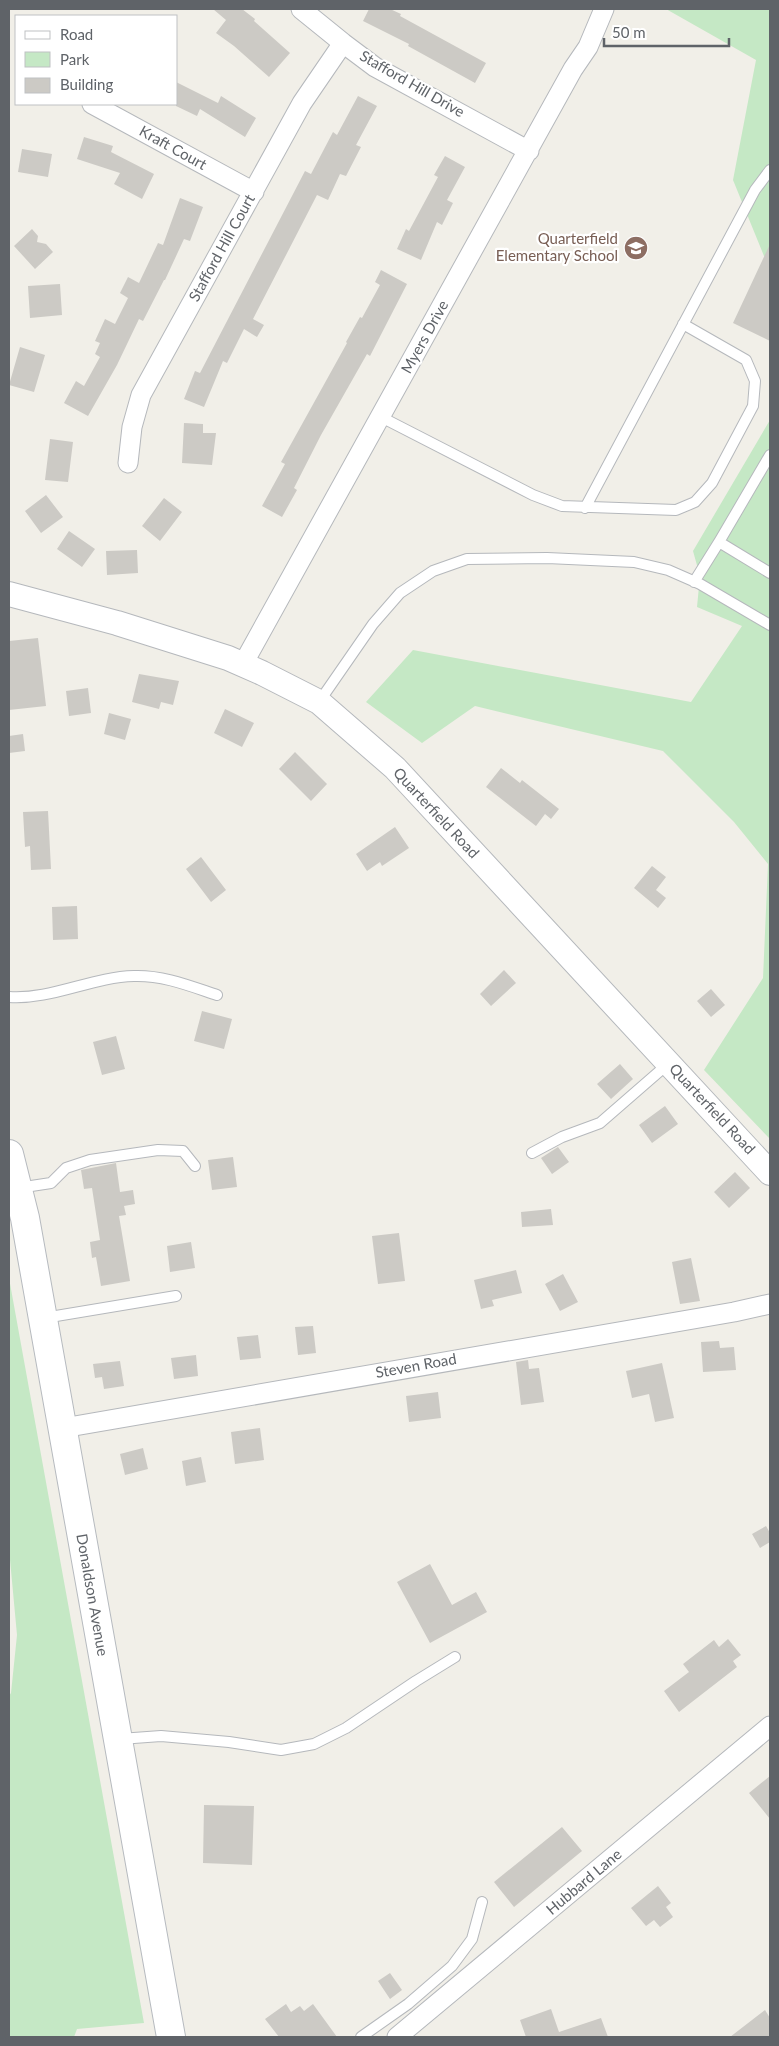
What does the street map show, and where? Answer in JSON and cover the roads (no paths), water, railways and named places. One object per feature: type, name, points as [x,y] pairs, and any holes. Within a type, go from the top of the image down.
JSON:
[{"type":"main road","name":"Donaldson Avenue","points":[[9,1154],[18,1188],[43,1318],[171,2037]]},
{"type":"street","name":"Stafford Hill Drive","points":[[301,9],[375,67],[529,151]]},
{"type":"street","name":"Myers Drive","points":[[243,664],[573,70],[588,47],[604,9]]},
{"type":"street","name":"Stafford Hill Court","points":[[128,463],[132,427],[141,395],[302,103],[342,43]]},
{"type":"street","name":"Kraft Court","points":[[94,105],[254,192]]},
{"type":"street","name":"Quarterfield Road","points":[[9,594],[117,623],[243,664],[319,702],[395,768],[770,1173]]},
{"type":"street","name":"Steven Road","points":[[63,1428],[308,1387],[439,1362],[734,1312],[770,1304]]},
{"type":"street","name":"Hubbard Lane","points":[[397,2037],[770,1726]]},
{"type":"lane","points":[[585,508],[755,190],[770,170]]},
{"type":"lane","points":[[381,417],[533,495],[562,506],[676,510],[695,502],[712,483],[753,406],[755,381],[746,360],[683,324]]},
{"type":"lane","points":[[694,582],[770,455]]},
{"type":"lane","points":[[719,542],[770,574]]},
{"type":"lane","points":[[319,702],[373,624],[400,593],[433,571],[466,559],[547,558],[634,562],[668,570],[694,582],[770,625]]},
{"type":"lane","points":[[9,998],[39,996],[72,987],[133,976],[159,977],[217,995]]},
{"type":"lane","points":[[532,1153],[562,1137],[600,1122],[669,1064]]},
{"type":"lane","points":[[18,1188],[51,1183],[66,1168],[90,1160],[158,1150],[183,1151],[195,1166]]},
{"type":"lane","points":[[43,1318],[176,1296]]},
{"type":"lane","points":[[118,1739],[161,1736],[229,1742],[281,1750],[314,1744],[346,1728],[416,1681],[455,1658]]},
{"type":"lane","points":[[361,2037],[408,2004],[452,1966],[472,1939],[482,1902]]},
{"type":"place","name":"Quarterfield Elementary School","points":[[636,248]]}]
